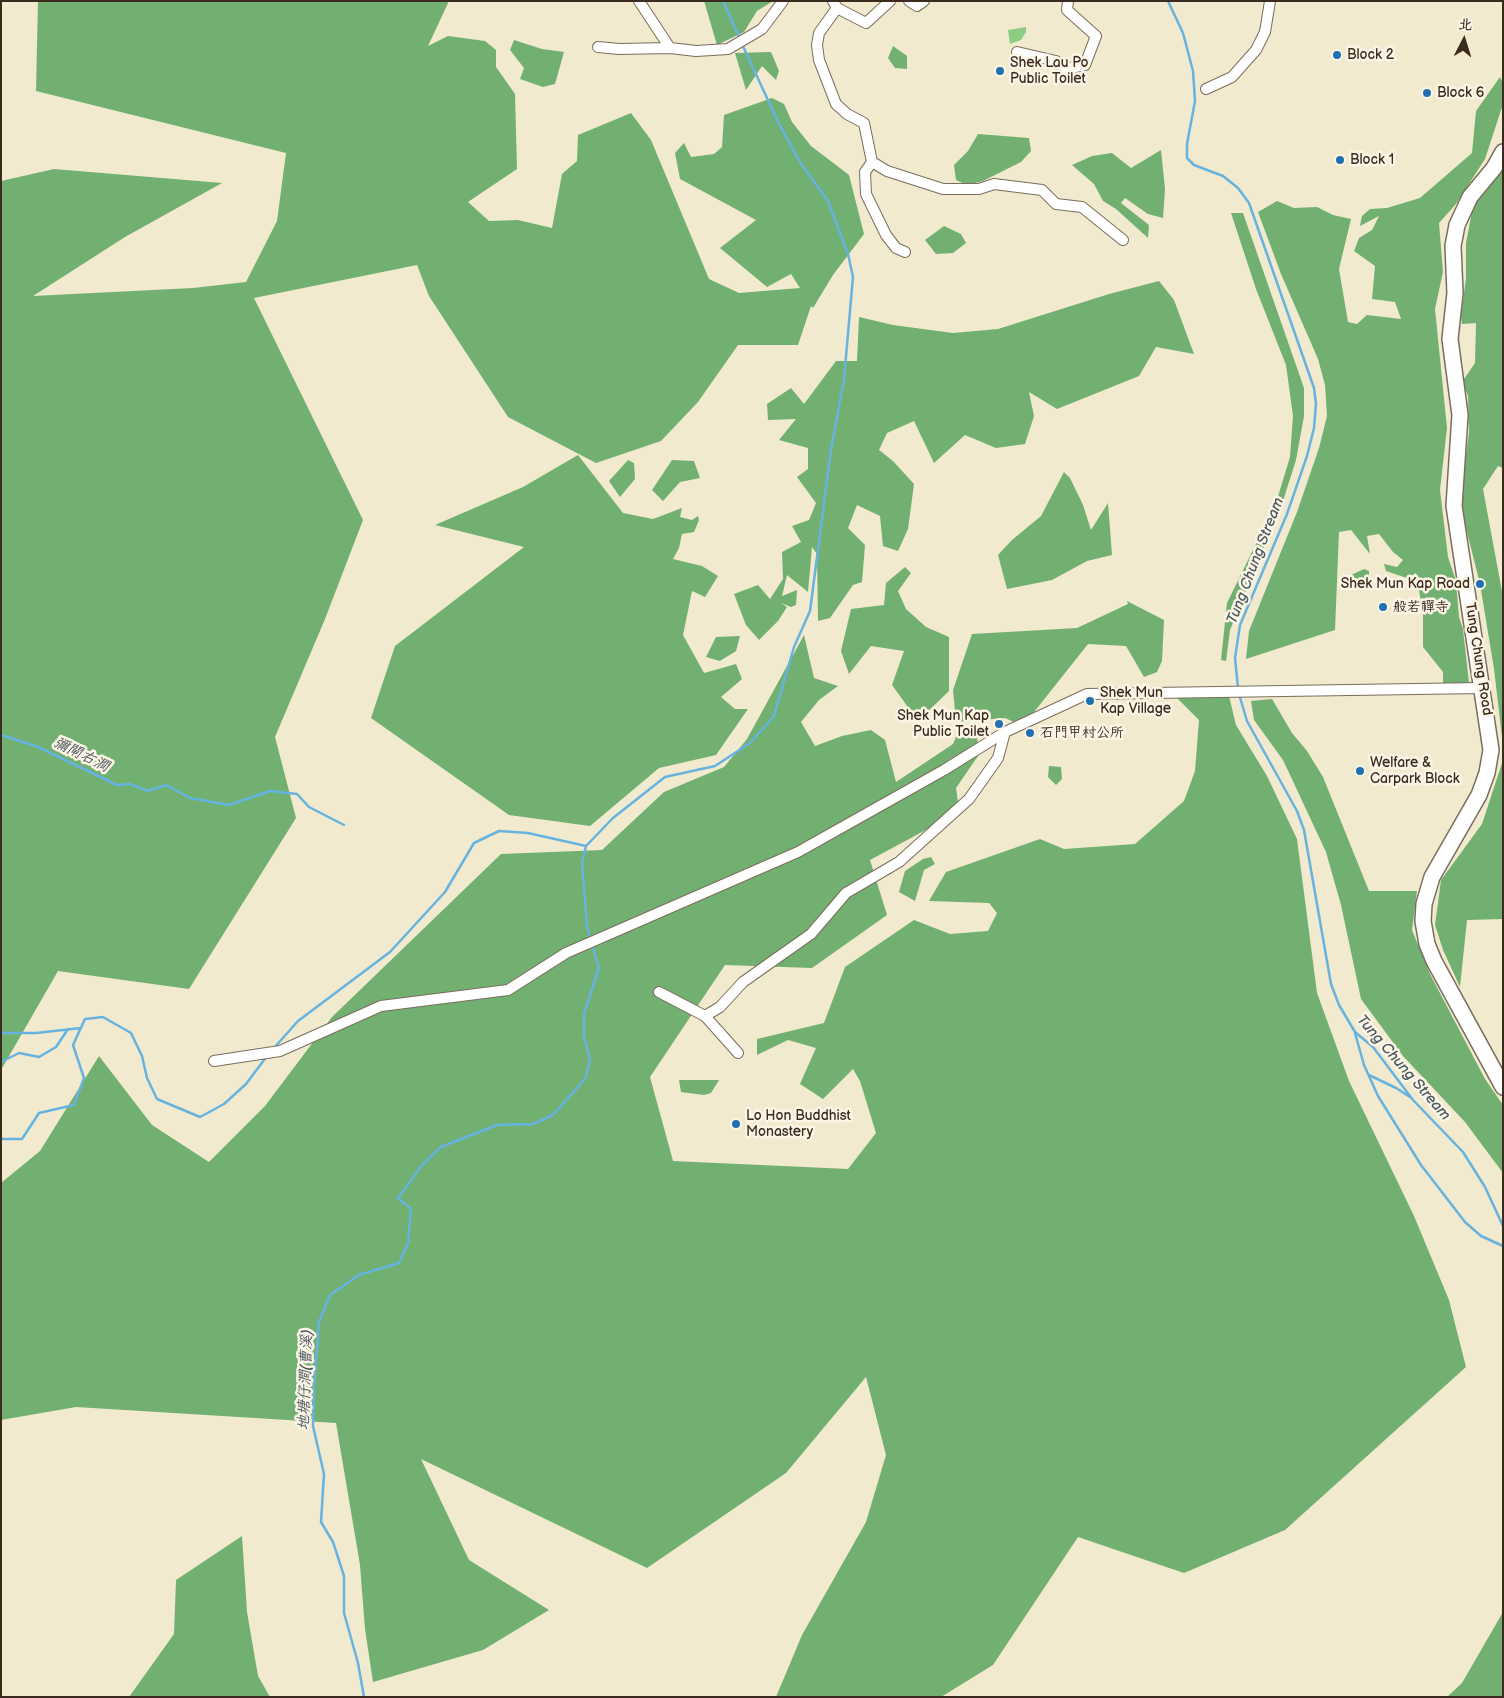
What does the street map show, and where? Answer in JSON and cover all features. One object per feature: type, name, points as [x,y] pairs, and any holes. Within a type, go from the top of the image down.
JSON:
[{"type":"main road","name":"Tung Chung Road","points":[[1503,152],[1462,211],[1454,246],[1455,293],[1450,347],[1460,415],[1454,506],[1491,750],[1487,773],[1479,795],[1432,877],[1424,904],[1423,921],[1427,944],[1434,961],[1503,1086]]},
{"type":"street","points":[[639,1],[670,48]]},
{"type":"street","points":[[598,47],[619,49],[670,48],[696,52],[728,49],[762,29],[783,1]]},
{"type":"street","points":[[890,1],[866,23],[835,5],[819,33],[817,45],[819,60],[836,104],[847,114],[864,123],[872,162],[865,172],[866,194],[886,235],[896,248],[906,252]]},
{"type":"street","points":[[909,1],[917,6],[924,1]]},
{"type":"street","points":[[1017,52],[1056,61],[1065,69],[1085,66],[1096,36],[1067,10],[1068,1]]},
{"type":"street","points":[[1206,89],[1232,77],[1256,50],[1265,32],[1270,1]]},
{"type":"street","points":[[872,162],[887,171],[943,189],[979,189],[994,184],[1042,190],[1056,204],[1082,207],[1123,240]]},
{"type":"street","points":[[214,1061],[280,1051],[381,1006],[508,990],[566,953],[798,852],[944,770],[1006,732],[1087,694],[1482,688]]},
{"type":"street","points":[[705,1016],[720,1008],[743,982],[811,934],[846,893],[898,862],[969,799],[998,758],[1006,732]]},
{"type":"street","points":[[659,992],[705,1016],[738,1053]]},
{"type":"green space","points":[[38,1],[449,1],[428,46],[448,36],[485,41],[496,50],[496,67],[515,94],[517,169],[468,202],[489,221],[518,220],[552,228],[562,174],[577,161],[578,135],[631,113],[651,140],[709,279],[739,293],[800,288],[791,274],[767,287],[720,248],[756,220],[680,179],[675,153],[684,143],[691,157],[714,154],[722,147],[724,115],[772,98],[784,104],[792,122],[811,146],[849,175],[864,234],[833,275],[813,308],[811,306],[798,345],[738,345],[698,402],[661,441],[596,463],[508,417],[429,296],[417,265],[254,298],[363,520],[325,619],[275,737],[296,818],[189,989],[58,971],[1,1070],[1,181],[54,169],[222,183],[125,237],[33,296],[193,288],[246,282],[277,221],[286,153],[36,91]]},
{"type":"green space","points":[[704,1],[773,1],[757,11],[744,32],[717,45]]},
{"type":"green space","points":[[1026,27],[1026,32],[1021,40],[1010,44],[1008,30]]},
{"type":"green space","points":[[514,40],[542,49],[564,52],[555,84],[543,87],[520,79],[524,68],[510,50]]},
{"type":"green space","points":[[893,46],[907,56],[907,69],[895,68],[888,58]]},
{"type":"green space","points":[[771,52],[779,71],[776,80],[762,66],[746,90],[735,53]]},
{"type":"green space","points":[[1500,77],[1503,83],[1503,104],[1485,159],[1456,204],[1439,223],[1443,272],[1435,309],[1447,428],[1440,490],[1448,557],[1456,581],[1459,617],[1463,629],[1469,683],[1443,684],[1443,672],[1423,647],[1423,614],[1416,573],[1407,578],[1386,571],[1384,564],[1397,567],[1403,560],[1393,552],[1379,534],[1367,536],[1370,554],[1351,530],[1339,532],[1335,630],[1246,659],[1249,631],[1297,512],[1319,448],[1327,416],[1325,385],[1318,359],[1281,274],[1258,212],[1277,201],[1294,208],[1317,207],[1333,215],[1351,219],[1339,269],[1348,322],[1357,324],[1367,315],[1401,319],[1395,302],[1372,299],[1375,266],[1354,251],[1359,238],[1372,230],[1379,216],[1360,226],[1362,216],[1370,209],[1387,208],[1420,198],[1472,153],[1476,111]]},
{"type":"green space","points":[[978,134],[1029,138],[1031,151],[1021,162],[983,181],[967,185],[956,180],[954,165],[968,151]]},
{"type":"green space","points":[[1161,150],[1165,189],[1163,218],[1148,214],[1125,198],[1121,203],[1149,225],[1148,238],[1116,209],[1103,201],[1094,184],[1072,165],[1092,156],[1112,153],[1131,168]]},
{"type":"green space","points":[[1503,157],[1503,468],[1498,466],[1483,489],[1503,597],[1502,737],[1494,669],[1480,584],[1460,504],[1469,432],[1468,396],[1462,382],[1475,363],[1476,323],[1462,324],[1461,316],[1466,278],[1466,243],[1473,206]]},
{"type":"green space","points":[[1231,213],[1243,213],[1304,388],[1304,416],[1296,460],[1282,504],[1230,630],[1226,661],[1221,660],[1227,603],[1276,503],[1290,457],[1293,416],[1286,365],[1256,289]]},
{"type":"green space","points":[[944,226],[961,234],[966,243],[953,253],[936,254],[925,240]]},
{"type":"green space","points":[[1159,281],[1174,300],[1194,354],[1156,347],[1139,376],[1057,409],[1029,392],[1034,416],[1025,444],[996,448],[965,435],[934,463],[914,421],[887,433],[879,450],[893,461],[914,484],[908,529],[898,551],[883,546],[880,516],[857,505],[848,528],[865,545],[862,582],[853,585],[830,618],[818,621],[817,554],[812,547],[808,592],[787,575],[782,596],[797,590],[796,605],[791,607],[781,603],[787,607],[778,621],[759,640],[746,625],[734,594],[758,585],[770,599],[783,579],[782,552],[801,542],[792,526],[809,520],[816,503],[797,477],[808,469],[808,448],[779,440],[796,419],[768,420],[767,404],[791,388],[804,404],[836,361],[857,361],[859,317],[893,325],[953,333],[998,329],[1109,294]]},
{"type":"green space","points":[[578,455],[623,513],[653,519],[682,508],[680,517],[692,520],[698,516],[699,520],[694,532],[682,534],[679,548],[673,559],[702,566],[718,576],[705,597],[692,591],[683,635],[704,673],[736,664],[742,679],[721,697],[735,709],[748,709],[716,755],[659,768],[590,826],[509,815],[371,718],[395,646],[524,547],[435,525],[523,487]]},
{"type":"green space","points":[[628,460],[634,463],[635,479],[620,497],[609,481]]},
{"type":"green space","points":[[672,460],[694,461],[700,478],[680,482],[663,501],[652,490]]},
{"type":"green space","points":[[1064,472],[1070,478],[1083,505],[1091,530],[1108,503],[1112,555],[1087,561],[1052,580],[1007,589],[998,555],[1012,540],[1041,516]]},
{"type":"green space","points":[[905,567],[911,573],[898,591],[906,609],[926,627],[949,637],[949,691],[918,721],[892,685],[904,651],[871,646],[849,674],[841,651],[851,609],[884,605],[886,583]]},
{"type":"green space","points":[[1364,569],[1369,571],[1369,581],[1360,586],[1351,575]]},
{"type":"green space","points":[[1127,601],[1164,620],[1162,661],[1157,672],[1144,677],[1126,646],[1088,644],[1023,726],[1005,718],[956,722],[953,690],[972,634],[1077,628],[1128,604]]},
{"type":"green space","points":[[804,635],[814,678],[838,686],[819,700],[801,722],[815,746],[842,736],[871,730],[885,740],[896,782],[953,744],[960,728],[977,730],[978,756],[956,788],[958,802],[935,825],[870,860],[887,915],[812,968],[725,965],[650,1077],[673,1161],[848,1169],[876,1133],[860,1081],[853,1069],[823,1099],[800,1084],[816,1048],[788,1040],[757,1055],[757,1039],[824,1023],[845,967],[914,920],[950,934],[988,931],[997,913],[989,903],[929,901],[946,872],[1040,839],[1064,849],[1135,844],[1184,801],[1195,771],[1199,720],[1176,697],[1229,696],[1236,725],[1267,776],[1297,839],[1317,993],[1349,1081],[1414,1216],[1449,1300],[1466,1367],[1285,1530],[1184,1573],[1078,1537],[993,1665],[941,1697],[776,1697],[802,1635],[866,1522],[886,1455],[866,1377],[786,1473],[647,1568],[421,1459],[469,1560],[549,1610],[483,1650],[373,1682],[365,1629],[360,1565],[336,1423],[76,1407],[1,1420],[1,1183],[40,1151],[99,1056],[152,1125],[209,1162],[265,1106],[332,1017],[501,854],[602,850],[664,792],[724,767],[747,739]]},
{"type":"green space","points":[[740,636],[736,651],[720,661],[706,657],[716,637]]},
{"type":"green space","points":[[1272,699],[1292,733],[1307,751],[1323,777],[1369,891],[1417,891],[1412,930],[1430,974],[1485,1079],[1503,1105],[1503,1173],[1465,1122],[1403,1056],[1361,999],[1341,905],[1326,852],[1283,760],[1254,720],[1251,701]]},
{"type":"green space","points":[[1503,760],[1503,919],[1467,920],[1460,987],[1443,950],[1435,925],[1441,880],[1482,824]]},
{"type":"green space","points":[[1049,766],[1061,767],[1062,779],[1056,785],[1048,777]]},
{"type":"green space","points":[[931,857],[935,864],[924,870],[915,901],[899,892],[905,871],[923,859]]},
{"type":"green space","points":[[679,1080],[719,1080],[711,1093],[704,1095],[681,1092]]},
{"type":"green space","points":[[242,1536],[247,1612],[258,1676],[270,1697],[129,1697],[174,1634],[176,1580]]},
{"type":"green space","points":[[1503,1612],[1503,1697],[1447,1697],[1462,1683]]},
{"type":"waterway","points":[[723,1],[740,39]]},
{"type":"waterway","name":"Tung Chung Stream","points":[[1168,1],[1183,33],[1193,71],[1195,101],[1187,144],[1187,158],[1194,165],[1223,176],[1238,188],[1249,203],[1314,388],[1316,404],[1314,428],[1307,456],[1287,514],[1240,625],[1235,658],[1238,688]]},
{"type":"waterway","points":[[590,939],[587,926],[582,863],[586,846],[613,818],[665,777],[715,766],[750,743],[774,716],[794,647],[810,611],[831,450],[844,379],[853,277],[848,254],[828,201],[800,162],[779,124],[742,44]]},
{"type":"waterway","name":"Tung Chung Stream","points":[[1239,694],[1247,721],[1297,811],[1304,830],[1331,984],[1339,1005],[1355,1032],[1373,1047],[1413,1100],[1463,1152],[1485,1187],[1503,1226]]},
{"type":"waterway","name":"彌閘右澗","points":[[1,735],[36,746],[117,785],[130,784],[148,791],[166,785],[190,798],[229,805],[270,791],[297,794],[309,807],[344,825]]},
{"type":"waterway","points":[[274,1048],[298,1021],[390,952],[445,892],[474,843],[499,831],[528,833],[586,846]]},
{"type":"waterway","name":"地塘仔澗(曹溪)","points":[[364,1697],[358,1663],[344,1613],[344,1576],[333,1542],[321,1522],[324,1474],[313,1426],[319,1322],[330,1295],[359,1275],[399,1263],[408,1243],[411,1209],[398,1198],[422,1165],[441,1147],[497,1125],[533,1124],[553,1115],[585,1079],[590,1059],[584,1037],[584,1014],[599,968],[592,945]]},
{"type":"waterway","points":[[1,1139],[22,1139],[39,1113],[74,1105],[84,1078],[73,1045],[85,1019],[103,1017],[131,1033],[142,1056],[147,1078],[157,1099],[200,1117],[224,1104],[246,1084],[267,1056]]},
{"type":"waterway","points":[[1,1033],[36,1033],[81,1028]]},
{"type":"waterway","points":[[1,1062],[19,1053],[39,1057],[56,1047],[68,1029]]},
{"type":"waterway","points":[[1355,1033],[1364,1065],[1378,1096],[1421,1165],[1465,1222],[1481,1236],[1503,1246]]},
{"type":"waterway","points":[[1369,1075],[1410,1097]]},
{"type":"place","name":"Block 2","points":[[1337,55]]},
{"type":"place","name":"Shek Lau Po Public Toilet","points":[[1000,71]]},
{"type":"place","name":"Block 6","points":[[1427,93]]},
{"type":"place","name":"Block 1","points":[[1340,160]]},
{"type":"place","name":"Shek Mun Kap Road","points":[[1480,584]]},
{"type":"place","name":"般若禪寺","points":[[1383,607]]},
{"type":"place","name":"Shek Mun Kap Village","points":[[1090,701]]},
{"type":"place","name":"Shek Mun Kap Public Toilet","points":[[999,724]]},
{"type":"place","name":"石門甲村公所","points":[[1030,733]]},
{"type":"place","name":"Welfare & Carpark Block","points":[[1360,771]]},
{"type":"place","name":"Lo Hon Buddhist Monastery","points":[[736,1124]]}]
